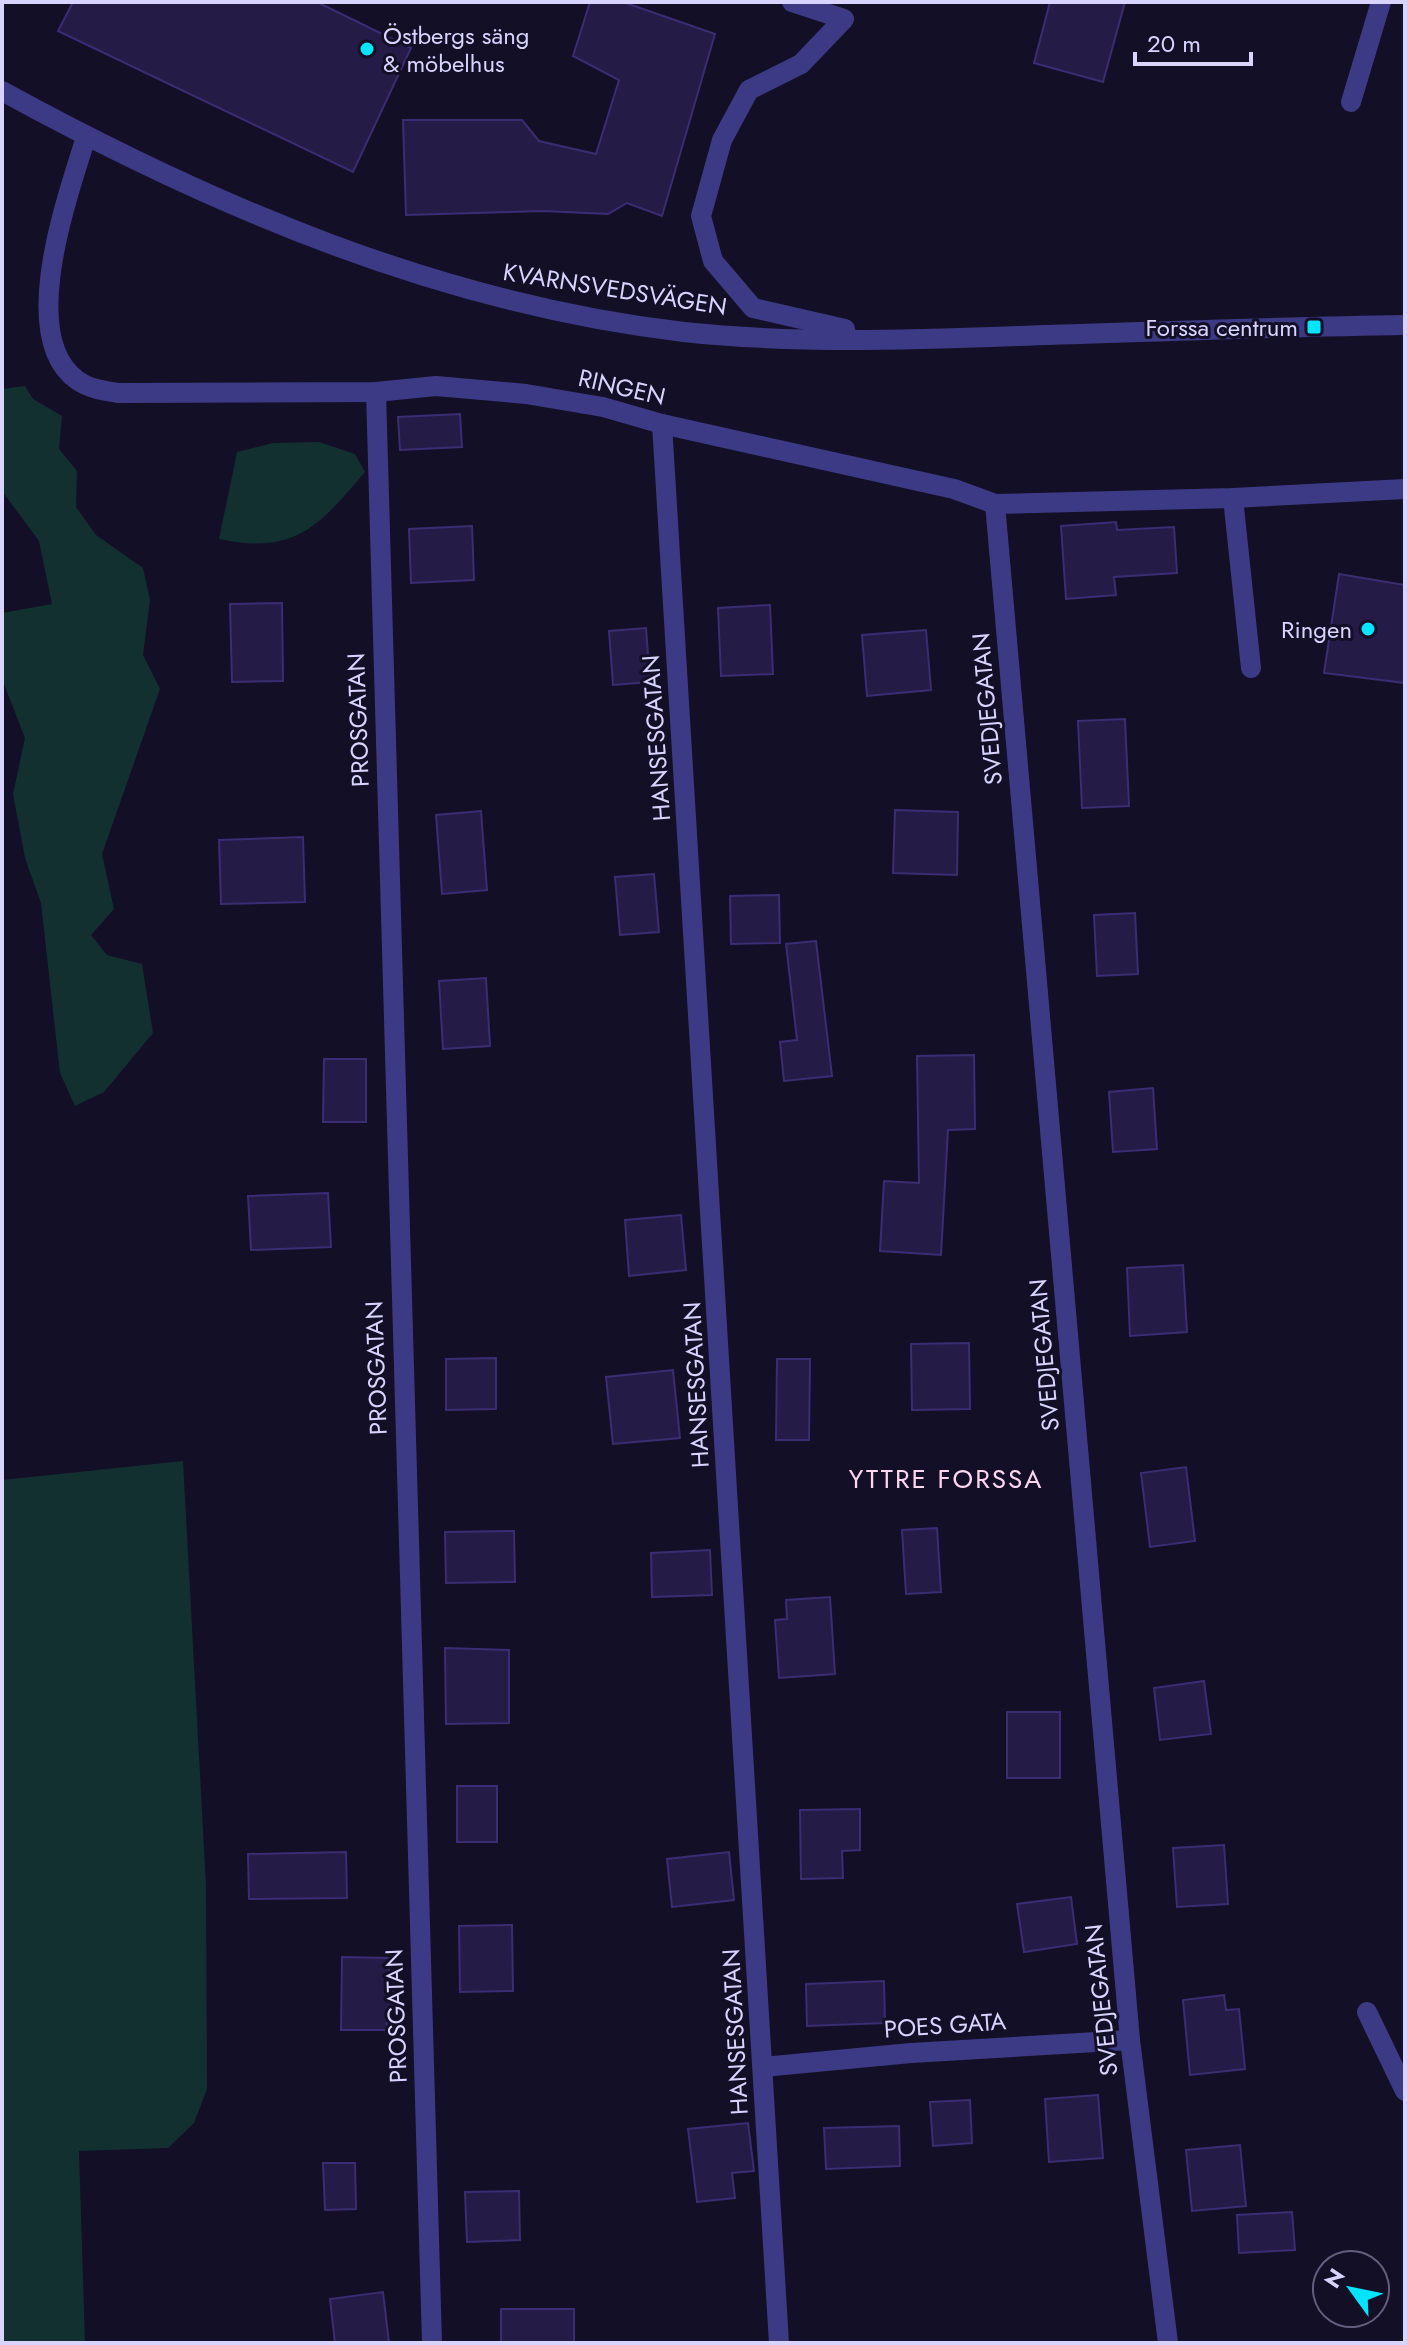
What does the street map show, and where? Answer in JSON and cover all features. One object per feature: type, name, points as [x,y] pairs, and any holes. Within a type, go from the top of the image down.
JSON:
[{"type":"street","points":[[792,2],[844,19],[801,64],[749,90],[722,140],[701,216],[713,261],[753,308],[781,317],[904,340]]},
{"type":"street","points":[[1351,102],[1381,2]]},
{"type":"street","name":"KVARNSVEDSVÄGEN","points":[[2,91],[86,137],[334,248],[466,290],[684,332],[904,340],[1405,325]]},
{"type":"street","name":"RINGEN","points":[[86,137],[56,234],[49,301],[53,337],[62,365],[77,380],[119,393],[376,392],[436,386],[526,394],[603,407],[662,424],[954,489],[995,504],[1233,498],[1405,489]]},
{"type":"street","name":"PROSGATAN","points":[[376,392],[432,2343]]},
{"type":"street","name":"HANSESGATAN","points":[[662,424],[779,2343]]},
{"type":"street","points":[[1233,498],[1251,668]]},
{"type":"street","name":"SVEDJEGATAN","points":[[995,504],[1130,2040],[1168,2343]]},
{"type":"street","points":[[1367,2012],[1405,2091]]},
{"type":"street","name":"POES GATA","points":[[763,2067],[911,2053],[1130,2040]]},
{"type":"green space","points":[[25,386],[33,399],[62,416],[59,449],[77,471],[76,507],[96,535],[143,568],[150,600],[143,655],[160,689],[102,854],[114,909],[91,935],[107,955],[142,964],[153,1033],[104,1092],[75,1106],[60,1073],[41,903],[25,858],[13,794],[25,738],[2,679],[2,613],[52,604],[39,541],[2,491],[2,389]]},
{"type":"green space","points":[[319,442],[355,454],[365,472],[333,508],[303,532],[286,539],[245,543],[219,539],[237,452],[273,443]]},
{"type":"green space","points":[[183,1461],[206,1885],[207,2089],[194,2123],[168,2148],[79,2151],[85,2343],[2,2343],[2,1480]]},
{"type":"building","points":[[73,2],[317,2],[411,48],[353,172],[58,31]]},
{"type":"building","points":[[590,2],[623,2],[715,34],[662,216],[627,203],[608,214],[543,211],[406,215],[403,120],[522,120],[539,141],[596,154],[619,80],[573,56]]},
{"type":"building","points":[[1050,2],[1125,2],[1103,82],[1034,63]]},
{"type":"building","points":[[460,414],[462,447],[400,450],[398,417]]},
{"type":"building","points":[[1116,522],[1117,530],[1174,527],[1177,573],[1114,577],[1116,595],[1066,599],[1061,526]]},
{"type":"building","points":[[472,526],[474,580],[411,583],[409,529]]},
{"type":"building","name":"Ringen","points":[[1339,574],[1405,585],[1405,683],[1324,673]]},
{"type":"building","points":[[282,603],[283,681],[232,682],[230,604]]},
{"type":"building","points":[[770,605],[773,674],[721,676],[718,608]]},
{"type":"building","points":[[646,628],[650,682],[613,685],[609,631]]},
{"type":"building","points":[[926,630],[931,690],[867,696],[862,635]]},
{"type":"building","points":[[1125,719],[1129,806],[1082,808],[1078,721]]},
{"type":"building","points":[[895,810],[958,812],[957,875],[893,873]]},
{"type":"building","points":[[481,811],[487,890],[442,894],[436,815]]},
{"type":"building","points":[[303,837],[305,902],[221,904],[219,840]]},
{"type":"building","points":[[654,874],[659,932],[620,935],[615,877]]},
{"type":"building","points":[[779,895],[780,943],[731,944],[730,896]]},
{"type":"building","points":[[1135,913],[1138,974],[1097,976],[1094,915]]},
{"type":"building","points":[[816,941],[832,1076],[784,1081],[780,1042],[797,1040],[786,944]]},
{"type":"building","points":[[486,978],[490,1046],[443,1049],[439,981]]},
{"type":"building","points":[[974,1055],[975,1129],[948,1130],[941,1255],[880,1251],[884,1181],[919,1183],[917,1056]]},
{"type":"building","points":[[324,1059],[366,1059],[366,1122],[323,1122]]},
{"type":"building","points":[[1153,1088],[1157,1149],[1113,1152],[1109,1092]]},
{"type":"building","points":[[328,1193],[331,1247],[251,1250],[248,1196]]},
{"type":"building","points":[[681,1215],[686,1270],[629,1276],[625,1220]]},
{"type":"building","points":[[1183,1265],[1187,1332],[1130,1336],[1127,1268]]},
{"type":"building","points":[[969,1343],[970,1409],[912,1410],[911,1344]]},
{"type":"building","points":[[496,1358],[496,1409],[446,1410],[446,1359]]},
{"type":"building","points":[[777,1359],[810,1359],[809,1440],[776,1440]]},
{"type":"building","points":[[673,1370],[680,1438],[613,1444],[606,1377]]},
{"type":"building","points":[[1186,1467],[1195,1541],[1150,1547],[1141,1473]]},
{"type":"building","points":[[937,1528],[941,1592],[906,1594],[902,1530]]},
{"type":"building","points":[[514,1531],[515,1582],[446,1583],[445,1532]]},
{"type":"building","points":[[710,1550],[712,1595],[652,1597],[651,1553]]},
{"type":"building","points":[[830,1597],[835,1674],[779,1678],[775,1620],[787,1619],[786,1600]]},
{"type":"building","points":[[445,1648],[509,1650],[509,1723],[446,1724]]},
{"type":"building","points":[[1204,1681],[1211,1734],[1160,1740],[1154,1688]]},
{"type":"building","points":[[1007,1712],[1060,1712],[1060,1778],[1007,1778]]},
{"type":"building","points":[[457,1786],[497,1786],[497,1842],[457,1842]]},
{"type":"building","points":[[860,1809],[860,1850],[842,1851],[843,1878],[801,1879],[800,1810]]},
{"type":"building","points":[[1224,1845],[1228,1904],[1177,1907],[1173,1848]]},
{"type":"building","points":[[346,1852],[347,1898],[249,1899],[248,1854]]},
{"type":"building","points":[[729,1852],[734,1900],[672,1907],[667,1859]]},
{"type":"building","points":[[1071,1897],[1077,1944],[1024,1952],[1017,1904]]},
{"type":"building","points":[[512,1925],[513,1991],[460,1992],[459,1926]]},
{"type":"building","points":[[342,1957],[389,1958],[389,1975],[399,1975],[399,2008],[387,2008],[387,2030],[341,2030]]},
{"type":"building","points":[[884,1981],[885,2023],[807,2026],[806,1984]]},
{"type":"building","points":[[1224,1995],[1226,2010],[1239,2009],[1245,2069],[1190,2075],[1183,2000]]},
{"type":"building","points":[[1098,2095],[1103,2158],[1049,2162],[1045,2099]]},
{"type":"building","points":[[970,2100],[972,2143],[933,2146],[930,2102]]},
{"type":"building","points":[[748,2123],[754,2171],[732,2173],[735,2198],[697,2202],[688,2129]]},
{"type":"building","points":[[899,2126],[900,2166],[826,2169],[824,2128]]},
{"type":"building","points":[[1240,2145],[1246,2206],[1192,2211],[1186,2150]]},
{"type":"building","points":[[323,2163],[355,2163],[356,2209],[325,2210]]},
{"type":"building","points":[[519,2191],[520,2240],[467,2242],[465,2192]]},
{"type":"building","points":[[1292,2212],[1295,2250],[1239,2253],[1237,2215]]},
{"type":"building","points":[[383,2292],[389,2343],[335,2343],[330,2299]]},
{"type":"building","points":[[501,2309],[574,2309],[574,2343],[501,2343]]},
{"type":"place","name":"Östbergs säng & möbelhus","points":[[367,49]]},
{"type":"place","name":"Forssa centrum","points":[[1314,327]]},
{"type":"place","name":"Ringen","points":[[1368,629]]},
{"type":"district","name":"YTTRE FORSSA","points":[[946,1479]]}]
